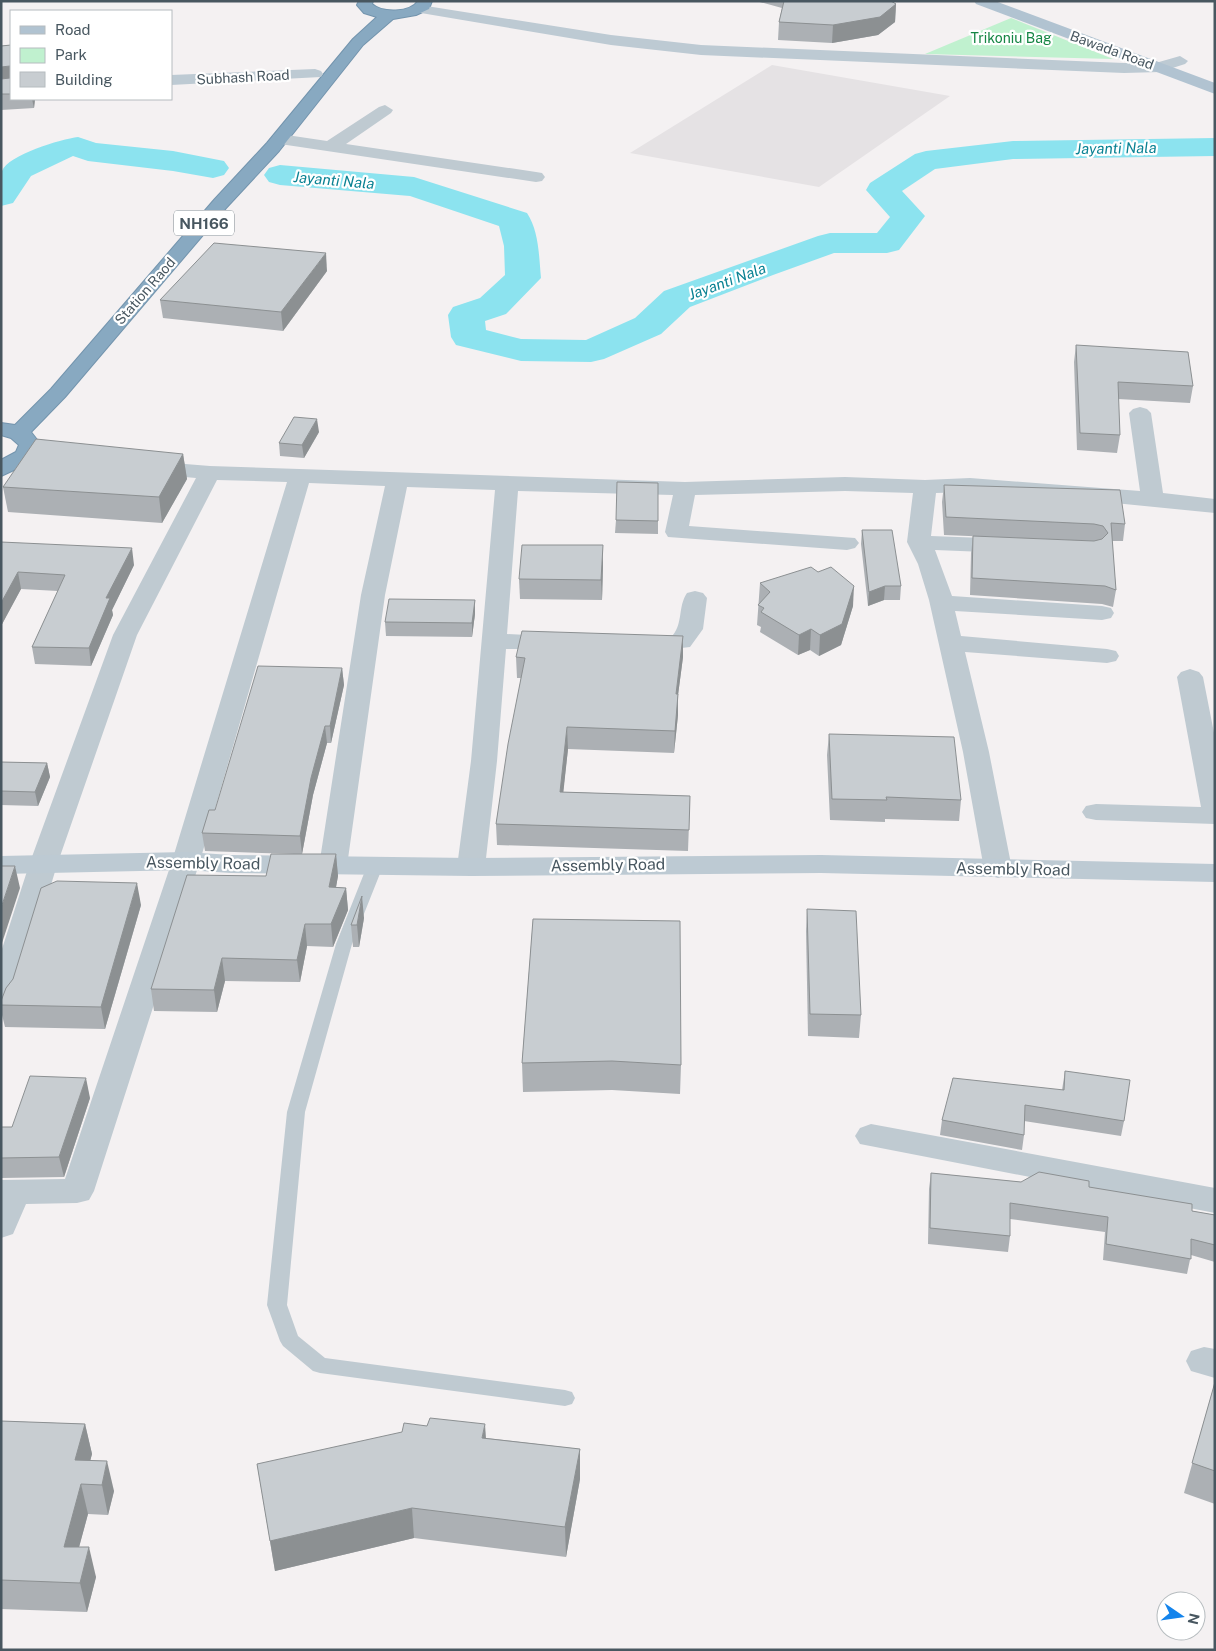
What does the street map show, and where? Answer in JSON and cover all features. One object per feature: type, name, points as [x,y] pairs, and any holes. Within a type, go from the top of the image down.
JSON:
[{"type":"highway","name":"NH166","points":[[1,469],[18,462],[19,440],[42,393],[259,143],[316,74],[368,6],[390,14],[423,5]]},
{"type":"highway","name":"Station Raod","points":[[19,440],[220,204],[280,139],[358,42],[390,14]]},
{"type":"main road","name":"Bawada Road","points":[[981,1],[1215,89]]},
{"type":"main road","name":"Bawada Road","points":[[1001,1],[1187,63]]},
{"type":"street","points":[[423,5],[611,40],[701,50],[818,56],[975,60],[1124,68],[1160,67],[1187,63]]},
{"type":"street","name":"Subhash Road","points":[[172,80],[316,74]]},
{"type":"street","points":[[331,146],[385,110]]},
{"type":"street","points":[[280,139],[536,177]]},
{"type":"street","points":[[1140,413],[1152,497]]},
{"type":"street","points":[[122,465],[210,473],[300,477],[684,489],[845,484],[926,486],[952,483],[1152,497],[1215,506]]},
{"type":"street","points":[[1,1001],[44,865],[125,634],[210,473]]},
{"type":"street","points":[[1,1225],[8,1192],[77,1191],[186,861],[300,477]]},
{"type":"street","points":[[333,866],[373,595],[397,480]]},
{"type":"street","points":[[471,867],[484,761],[507,484]]},
{"type":"street","points":[[926,486],[919,542],[930,559],[951,643],[983,782],[998,869]]},
{"type":"street","points":[[684,489],[676,532],[847,543]]},
{"type":"street","points":[[919,542],[1033,548]]},
{"type":"street","points":[[621,644],[660,646],[681,642],[692,629],[695,598]]},
{"type":"street","points":[[941,603],[1102,613]]},
{"type":"street","points":[[493,640],[582,643]]},
{"type":"street","points":[[951,643],[1107,656]]},
{"type":"street","points":[[1190,677],[1215,808]]},
{"type":"street","points":[[1096,812],[1215,816]]},
{"type":"street","name":"Assembly Road","points":[[1,865],[186,861],[333,866],[471,867],[821,864],[1215,872]]},
{"type":"street","points":[[870,1136],[1215,1201]]},
{"type":"lane","points":[[376,866],[344,944],[296,1112],[278,1305],[290,1341],[320,1365],[565,1398]]},
{"type":"shaded area","points":[[772,65],[950,96],[819,187],[630,153]]},
{"type":"green space","name":"Trikoniu Bag","points":[[1011,18],[1113,59],[925,54]]},
{"type":"building","points":[[784,1],[891,1],[896,4],[880,17],[833,25],[779,22]]},
{"type":"building","points":[[10,45],[10,66],[1,67],[1,46]]},
{"type":"building","points":[[10,78],[10,94],[1,94],[1,79]]},
{"type":"building","points":[[214,243],[326,253],[281,312],[160,300]]},
{"type":"building","points":[[1076,345],[1188,352],[1193,386],[1118,382],[1120,435],[1080,433]]},
{"type":"building","points":[[294,417],[317,419],[302,445],[279,443]]},
{"type":"building","points":[[36,439],[183,454],[159,497],[3,487]]},
{"type":"building","points":[[617,482],[658,483],[658,521],[616,520]]},
{"type":"building","points":[[944,485],[1120,490],[1125,524],[1111,523],[1116,590],[1105,586],[972,578],[973,536],[1094,541],[1102,539],[1108,533],[1103,526],[1094,524],[946,517]]},
{"type":"building","points":[[862,530],[892,530],[901,586],[885,586],[869,592]]},
{"type":"building","points":[[1,542],[132,548],[106,598],[110,598],[89,648],[32,647],[65,575],[18,572],[1,603]]},
{"type":"building","points":[[522,545],[603,545],[601,580],[519,579]]},
{"type":"building","points":[[811,567],[818,572],[831,567],[854,586],[842,624],[820,635],[811,629],[799,635],[761,612],[764,608],[758,605],[770,592],[760,583]]},
{"type":"building","points":[[389,599],[475,600],[472,623],[385,622]]},
{"type":"building","points":[[522,631],[683,636],[676,694],[678,694],[675,731],[567,727],[560,792],[690,796],[689,830],[496,824],[508,744],[525,658],[516,657]]},
{"type":"building","points":[[258,666],[342,668],[330,726],[325,726],[311,778],[300,836],[202,833],[209,810],[215,810]]},
{"type":"building","points":[[829,734],[954,737],[961,800],[886,797],[887,800],[832,799]]},
{"type":"building","points":[[1,762],[47,763],[35,792],[1,791]]},
{"type":"building","points":[[271,854],[336,854],[329,887],[346,888],[331,924],[305,924],[297,960],[222,958],[214,990],[151,989],[187,875],[266,876]]},
{"type":"building","points":[[1,866],[15,866],[1,908]]},
{"type":"building","points":[[57,881],[137,883],[101,1007],[1,1005],[6,988],[13,979],[41,888]]},
{"type":"building","points":[[362,896],[357,925],[351,925]]},
{"type":"building","points":[[807,909],[856,911],[861,1015],[810,1014]]},
{"type":"building","points":[[533,919],[680,921],[681,1065],[612,1061],[522,1063]]},
{"type":"building","points":[[1065,1071],[1130,1080],[1124,1121],[1025,1105],[1024,1135],[942,1120],[953,1078],[1064,1090]]},
{"type":"building","points":[[30,1076],[86,1078],[59,1157],[1,1158],[1,1127],[12,1127]]},
{"type":"building","points":[[1039,1172],[1089,1181],[1089,1187],[1192,1204],[1192,1211],[1215,1215],[1215,1245],[1191,1239],[1191,1259],[1106,1244],[1108,1217],[1010,1203],[1010,1236],[930,1228],[931,1173],[1021,1182]]},
{"type":"building","points":[[1215,1382],[1215,1471],[1192,1463]]},
{"type":"building","points":[[430,1418],[485,1424],[482,1438],[580,1449],[565,1527],[412,1508],[270,1541],[257,1464],[402,1432],[404,1423],[427,1426]]},
{"type":"building","points":[[1,1421],[85,1424],[75,1460],[107,1461],[102,1485],[81,1484],[64,1547],[89,1547],[80,1583],[1,1580]]},
{"type":"waterway","name":"Jayanti Nala","points":[[1,196],[19,169],[66,148],[78,146],[88,152],[173,161],[213,168]]},
{"type":"waterway","name":"Jayanti Nala","points":[[280,175],[414,187],[515,220],[521,246],[523,278],[493,306],[466,315],[469,337],[521,350],[591,351],[648,326],[677,299],[761,268],[830,243],[887,243],[908,216],[882,190],[926,161],[1013,150],[1215,147]]}]
